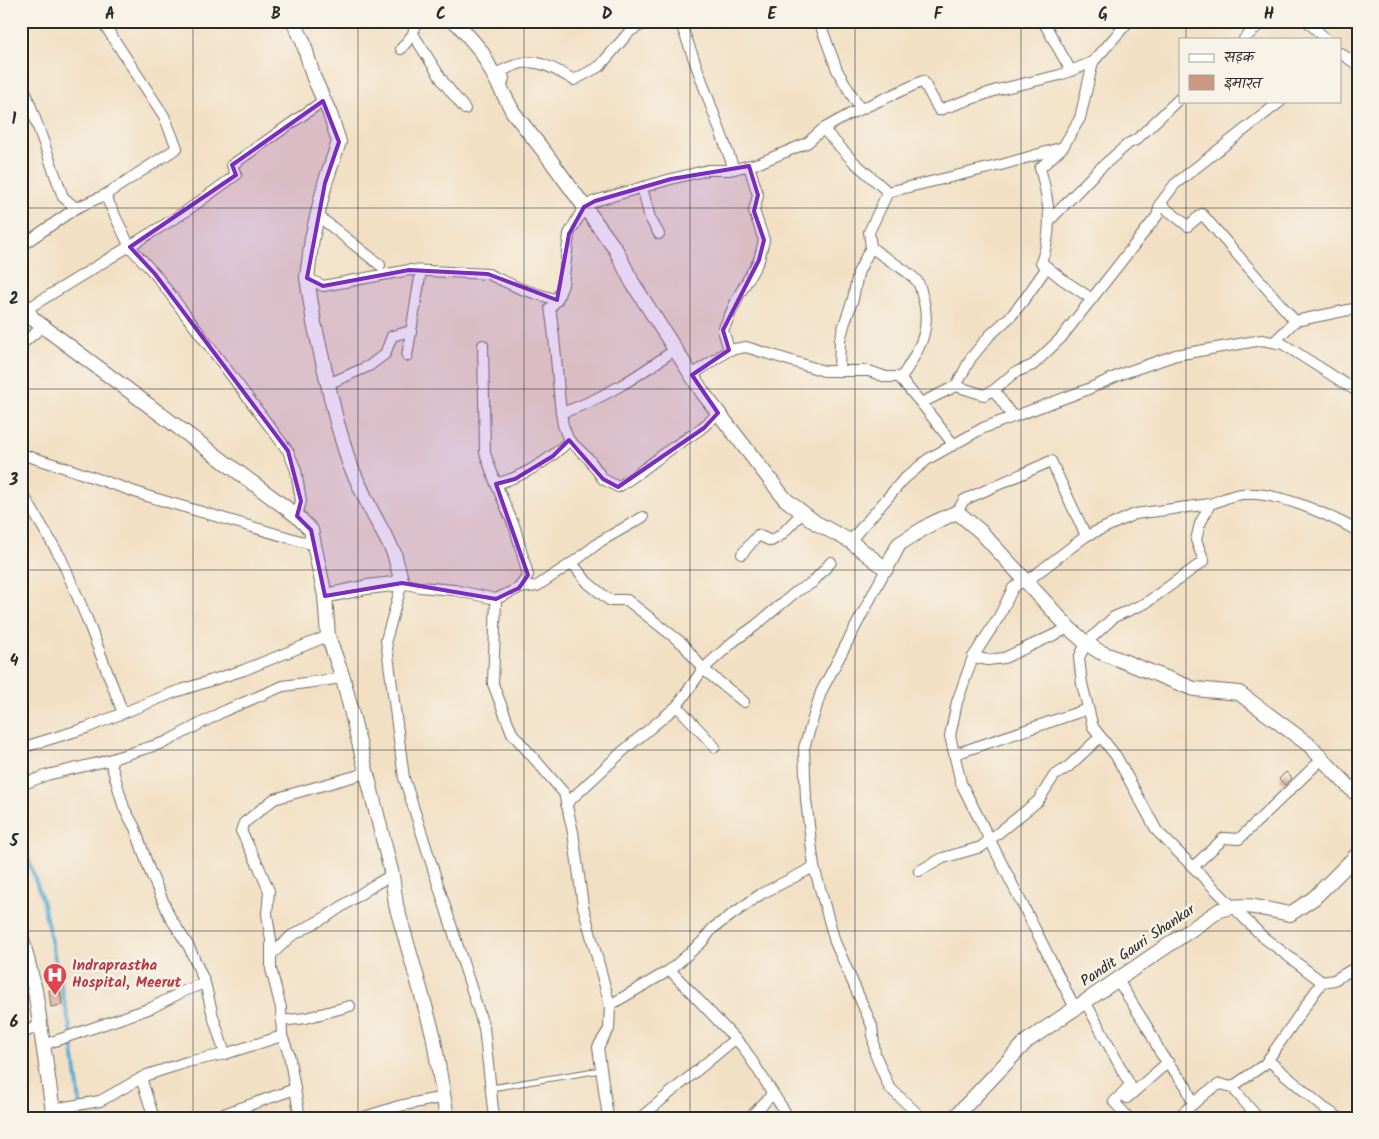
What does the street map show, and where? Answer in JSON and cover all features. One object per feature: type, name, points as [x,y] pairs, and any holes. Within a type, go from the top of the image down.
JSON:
[{"type":"street","points":[[21,246],[76,208],[105,195],[177,148],[164,116],[102,21]]},
{"type":"street","points":[[294,21],[339,142],[324,182],[312,238],[307,278],[314,323],[349,464],[394,553],[402,583],[386,640],[404,778],[484,1028],[494,1118]]},
{"type":"street","points":[[401,49],[413,34],[416,21]]},
{"type":"street","points":[[453,21],[458,24],[481,51],[513,112],[616,250],[632,282],[692,375],[785,499],[816,523],[850,541],[886,569]]},
{"type":"street","points":[[501,90],[504,78],[499,72],[522,63],[535,63],[552,68],[574,80],[600,66],[630,26],[649,21]]},
{"type":"street","points":[[680,21],[734,169]]},
{"type":"street","points":[[819,21],[837,70],[860,109]]},
{"type":"street","points":[[1043,21],[1071,71]]},
{"type":"street","points":[[718,412],[704,428],[618,488],[603,479],[589,459],[569,440],[563,425],[561,412],[555,336],[550,308],[557,300],[563,285],[569,234],[584,207],[595,201],[642,187],[708,170],[734,169],[749,166],[784,154],[806,143],[823,129],[860,109],[923,81],[939,110],[997,90],[1060,76],[1093,62],[1129,21]]},
{"type":"street","points":[[1245,38],[1262,21]]},
{"type":"street","points":[[1307,21],[1325,38]]},
{"type":"street","points":[[413,34],[444,83],[465,109]]},
{"type":"street","points":[[1342,54],[1358,65]]},
{"type":"street","points":[[1092,299],[1041,262],[1046,251],[1050,220],[1048,198],[1040,168],[1063,147],[1080,118],[1093,62]]},
{"type":"street","points":[[21,79],[63,197],[76,208]]},
{"type":"street","points":[[1050,220],[1097,170],[1129,143],[1136,140],[1179,99]]},
{"type":"street","points":[[323,101],[232,165],[236,174],[186,212],[130,247],[24,305],[33,319],[296,516],[311,530],[325,596],[328,636],[343,678],[392,875],[396,905],[433,1034],[447,1118]]},
{"type":"street","points":[[956,386],[984,395],[994,390],[1014,373],[1033,365],[1062,338],[1157,216],[1160,204],[1175,184],[1280,102]]},
{"type":"street","points":[[823,129],[854,162],[888,192]]},
{"type":"street","points":[[888,192],[1001,165],[1063,147]]},
{"type":"street","points":[[729,350],[723,330],[739,295],[759,260],[764,240],[754,211],[758,195],[749,166]]},
{"type":"street","points":[[642,187],[650,218],[660,234]]},
{"type":"street","points":[[839,372],[840,340],[853,299],[858,273],[871,247],[869,232],[888,192]]},
{"type":"street","points":[[105,195],[130,247],[155,274],[288,450],[296,470],[301,501],[296,516]]},
{"type":"street","points":[[1160,204],[1188,226],[1202,214],[1295,321]]},
{"type":"street","points":[[317,215],[380,264]]},
{"type":"street","points":[[692,375],[729,350],[746,347],[824,371],[869,371],[886,377],[902,377],[921,346],[926,326],[925,305],[919,283],[910,274],[884,258],[871,247]]},
{"type":"street","points":[[921,403],[956,386],[971,358],[989,336],[1012,315],[1047,267]]},
{"type":"street","points":[[307,278],[323,286],[409,270],[488,274],[521,289],[557,300]]},
{"type":"street","points":[[407,356],[421,271]]},
{"type":"street","points":[[1274,342],[1295,321],[1358,308]]},
{"type":"street","points":[[21,345],[44,326]]},
{"type":"street","points":[[328,384],[370,366],[384,354],[392,336],[411,331]]},
{"type":"street","points":[[561,412],[580,407],[614,389],[657,362],[673,351],[670,340]]},
{"type":"street","points":[[850,541],[903,480],[928,459],[983,428],[1086,390],[1124,373],[1176,355],[1262,340],[1274,342],[1283,344],[1358,392]]},
{"type":"street","points":[[483,345],[485,453],[515,528],[528,575],[519,588]]},
{"type":"street","points":[[899,377],[954,445]]},
{"type":"street","points":[[994,390],[1013,417]]},
{"type":"street","points":[[496,484],[515,479],[553,456],[569,440]]},
{"type":"street","points":[[21,454],[147,496],[314,545]]},
{"type":"street","points":[[922,1118],[889,1087],[875,1054],[872,1026],[836,942],[814,867],[806,800],[804,748],[821,692],[899,544],[931,524],[957,512],[964,500],[1051,461],[1086,536]]},
{"type":"street","points":[[21,491],[61,558],[123,713]]},
{"type":"street","points":[[1129,1118],[1114,1102],[1130,1086],[1080,1004],[961,783],[950,736],[957,702],[973,657],[1000,615],[1013,588],[1025,579],[1027,581],[1086,536],[1135,514],[1210,504],[1237,495],[1272,495],[1333,517],[1358,531]]},
{"type":"street","points":[[1210,504],[1200,524],[1196,540],[1204,561],[1146,603],[1114,617],[1086,643],[1079,658],[1082,684],[1093,727],[1116,756],[1156,831],[1263,937],[1322,982]]},
{"type":"street","points":[[742,554],[758,535],[771,541],[780,535],[803,512]]},
{"type":"street","points":[[957,512],[980,531],[1069,628],[1086,643],[1100,652],[1194,689],[1239,693],[1308,744],[1357,794]]},
{"type":"street","points":[[325,596],[367,587],[402,583],[420,587],[454,590],[496,599],[519,588],[536,586],[601,542],[644,517]]},
{"type":"street","points":[[566,804],[623,751],[677,706],[703,669],[734,641],[755,626],[796,591],[812,583],[831,562]]},
{"type":"street","points":[[572,563],[588,583],[609,600],[627,600],[683,644],[703,669],[744,702]]},
{"type":"street","points":[[496,599],[493,684],[512,732],[564,793],[573,832],[583,906],[610,1005],[609,1029],[598,1047],[608,1118]]},
{"type":"street","points":[[973,657],[988,660],[1004,658],[1069,628]]},
{"type":"street","points":[[21,748],[86,728],[175,692],[244,670],[328,636]]},
{"type":"street","points":[[21,785],[47,775],[110,760],[166,742],[224,711],[283,686],[343,678]]},
{"type":"street","points":[[677,706],[714,747]]},
{"type":"street","points":[[954,754],[1088,709]]},
{"type":"street","points":[[919,871],[943,858],[981,847],[1038,801],[1054,776],[1068,767],[1100,736]]},
{"type":"street","points":[[1194,867],[1224,838],[1239,838],[1322,759]]},
{"type":"street","points":[[110,760],[124,808],[135,828],[149,869],[170,917],[189,947],[205,983],[213,1016],[226,1054]]},
{"type":"street","points":[[300,1118],[289,1054],[282,1036],[281,1008],[271,969],[271,940],[267,914],[269,891],[241,831],[244,823],[274,799],[366,773]]},
{"type":"street","name":"Pandit Gauri Shankar","points":[[954,1118],[1028,1040],[1220,910],[1232,906],[1251,906],[1290,914],[1314,898],[1358,854]]},
{"type":"street","points":[[610,1005],[670,970],[702,942],[713,928],[753,899],[814,867]]},
{"type":"street","points":[[271,955],[291,936],[326,917],[392,875]]},
{"type":"street","points":[[21,935],[35,990],[53,1114],[100,1100],[146,1074],[187,1062],[226,1054],[282,1036]]},
{"type":"street","points":[[1232,1087],[1265,1064],[1322,982],[1334,980],[1358,966]]},
{"type":"street","points":[[670,970],[743,1047],[789,1118]]},
{"type":"street","points":[[1118,979],[1168,1062],[1186,1086],[1193,1104]]},
{"type":"street","points":[[43,1045],[151,1008],[184,991],[205,983]]},
{"type":"street","points":[[282,1021],[306,1018],[350,1006]]},
{"type":"street","points":[[21,1034],[40,1025]]},
{"type":"street","points":[[640,1118],[735,1039]]},
{"type":"street","points":[[1268,1060],[1324,1108],[1340,1118]]},
{"type":"street","points":[[1118,1105],[1168,1062]]},
{"type":"street","points":[[141,1078],[154,1118]]},
{"type":"street","points":[[1177,1118],[1220,1084],[1232,1087],[1258,1118]]},
{"type":"street","points":[[212,1118],[295,1089]]},
{"type":"street","points":[[749,1118],[769,1098],[772,1092]]},
{"type":"street","points":[[361,1118],[399,1106],[444,1097]]},
{"type":"lane","points":[[490,1088],[601,1070]]},
{"type":"highlighted area","points":[[323,101],[339,142],[325,183],[307,278],[323,286],[409,270],[488,274],[557,300],[569,234],[584,207],[595,201],[671,179],[749,166],[758,195],[754,211],[764,240],[759,260],[723,330],[729,350],[692,375],[718,413],[704,428],[618,487],[603,479],[569,440],[553,456],[515,479],[496,484],[528,575],[519,588],[496,599],[402,583],[325,596],[311,530],[297,516],[301,501],[288,451],[155,274],[130,247],[236,175],[232,165]]},
{"type":"building","points":[[1286,772],[1292,778],[1285,785],[1279,779]]},
{"type":"building","points":[[60,989],[62,1005],[51,1007],[49,990]]},
{"type":"waterway","points":[[21,825],[29,861],[42,899],[70,1027],[82,1118]]},
{"type":"place","name":"Indraprastha Hospital, Meerut","points":[[55,996]]}]
